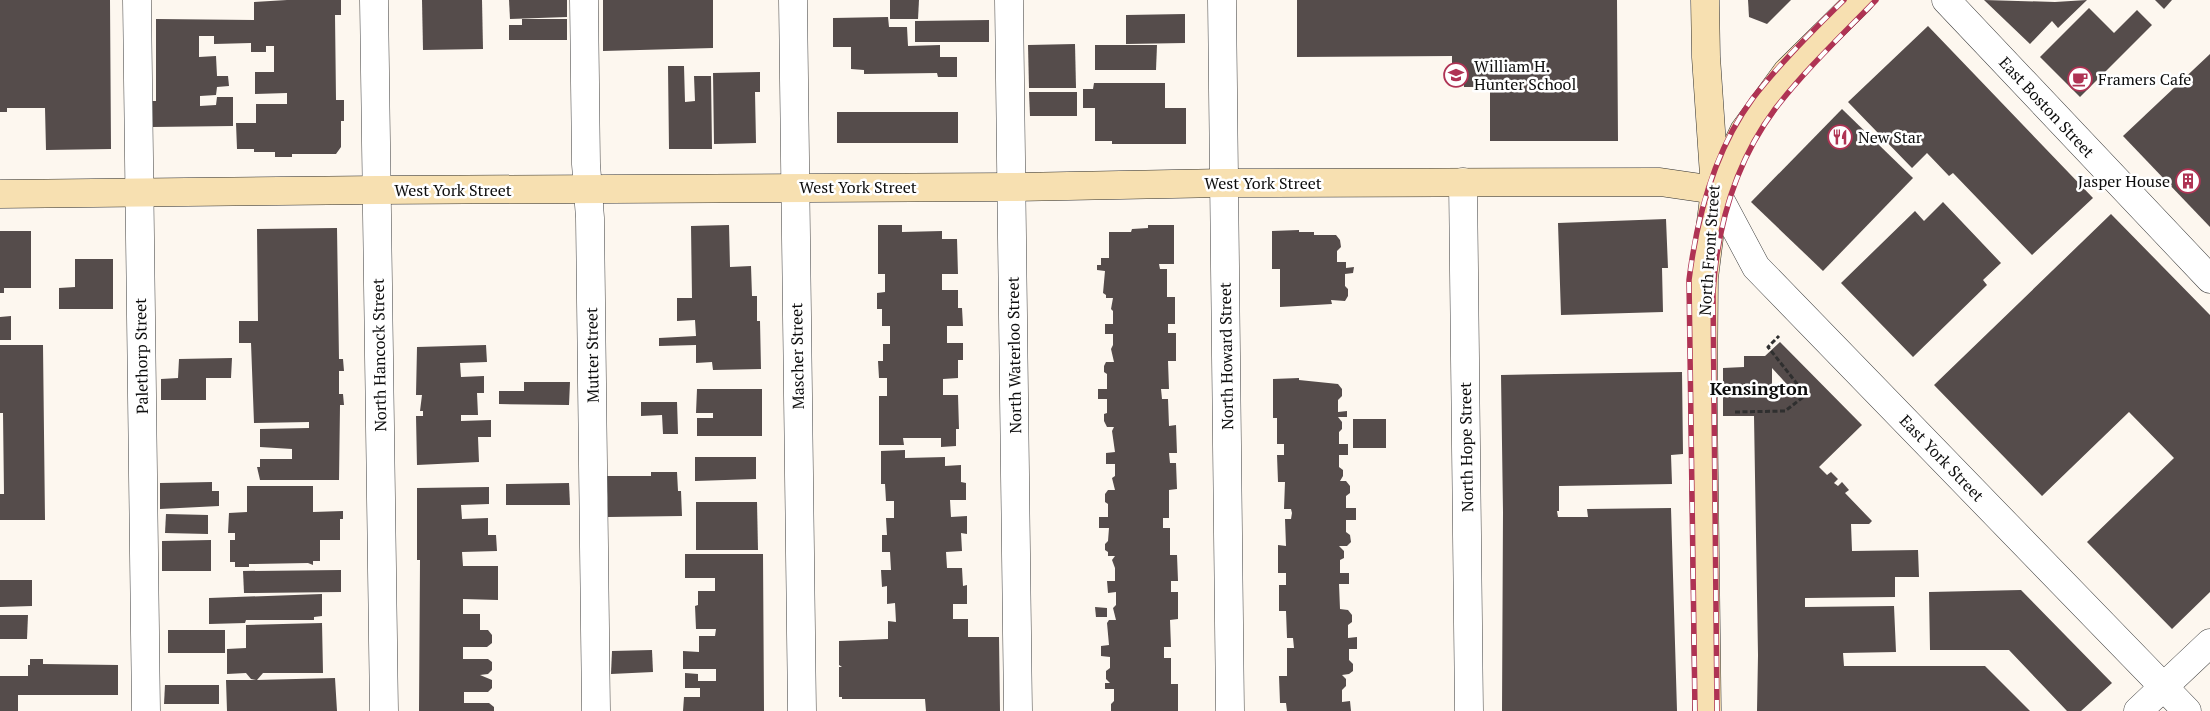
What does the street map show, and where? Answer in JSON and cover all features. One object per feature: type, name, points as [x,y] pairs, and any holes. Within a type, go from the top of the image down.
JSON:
[{"type":"street","name":"Palethorp Street","points":[[137,0],[146,711]]},
{"type":"street","name":"North Hancock Street","points":[[374,0],[384,711]]},
{"type":"street","name":"Mutter Street","points":[[584,0],[590,218],[596,711]]},
{"type":"street","name":"Mascher Street","points":[[793,0],[802,711]]},
{"type":"street","name":"North Waterloo Street","points":[[1009,0],[1018,711]]},
{"type":"street","name":"North Howard Street","points":[[1222,0],[1230,711]]},
{"type":"street","name":"North Front Street","points":[[1705,0],[1706,57],[1715,190],[1704,278],[1703,402],[1707,711]]},
{"type":"street","points":[[1715,190],[1744,131],[1778,85],[1788,72],[1860,0]]},
{"type":"street","name":"East Boston Street","points":[[1946,0],[2210,279]]},
{"type":"street","name":"West York Street","points":[[0,194],[1463,182],[1660,182],[1715,190]]},
{"type":"street","name":"North Hope Street","points":[[1463,182],[1469,711]]},
{"type":"street","name":"East York Street","points":[[1715,190],[1756,267],[2187,711]]},
{"type":"street","points":[[2138,711],[2210,643]]},
{"type":"path","points":[[1733,418],[1734,412],[1785,411],[1806,395],[1768,347]]},
{"type":"building","points":[[0,0],[110,0],[111,149],[46,150],[45,108],[7,108],[7,112],[0,112]]},
{"type":"building","points":[[341,0],[341,15],[335,15],[336,100],[344,100],[344,121],[341,121],[341,147],[336,154],[292,154],[292,157],[275,157],[275,152],[254,152],[254,149],[237,149],[236,123],[256,123],[256,104],[287,104],[287,93],[255,94],[255,72],[274,72],[274,46],[266,46],[266,52],[251,52],[251,43],[214,44],[214,36],[199,36],[199,57],[216,56],[217,76],[228,76],[229,86],[217,87],[216,95],[200,96],[200,106],[216,105],[217,97],[233,97],[233,126],[152,127],[152,101],[156,101],[156,19],[254,20],[254,2]]},
{"type":"building","points":[[422,0],[482,0],[483,49],[423,50]]},
{"type":"building","points":[[509,0],[567,0],[567,17],[510,19]]},
{"type":"building","points":[[603,0],[713,0],[713,48],[603,51]]},
{"type":"building","points":[[890,0],[919,0],[918,19],[890,19]]},
{"type":"building","name":"William H. Hunter School","points":[[1297,0],[1617,0],[1618,141],[1490,141],[1490,87],[1464,87],[1463,66],[1452,66],[1452,56],[1297,57]]},
{"type":"building","points":[[1748,0],[1791,0],[1767,24],[1749,17]]},
{"type":"building","points":[[1984,0],[2055,2],[2087,0],[2058,28],[2052,21],[2030,44]]},
{"type":"building","points":[[2155,0],[2172,0],[2164,9]]},
{"type":"building","points":[[2089,8],[2114,33],[2137,10],[2152,25],[2080,97],[2040,57]]},
{"type":"building","points":[[1185,14],[1185,43],[1126,44],[1126,15]]},
{"type":"building","points":[[888,17],[889,27],[907,27],[908,46],[940,45],[940,57],[957,57],[957,77],[938,77],[937,73],[864,74],[864,70],[851,69],[851,47],[833,47],[833,18]]},
{"type":"building","points":[[522,19],[567,19],[567,40],[509,40],[509,25],[522,25]]},
{"type":"building","points":[[989,20],[989,42],[915,42],[915,21]]},
{"type":"building","points":[[1928,26],[2093,198],[2032,255],[1953,173],[1949,176],[1927,153],[1912,168],[1848,102]]},
{"type":"building","points":[[1075,44],[1076,88],[1029,88],[1028,45]]},
{"type":"building","points":[[1095,45],[1157,45],[1156,70],[1095,70]]},
{"type":"building","name":"Jasper House","points":[[2210,54],[2210,227],[2123,136]]},
{"type":"building","points":[[668,66],[684,66],[685,102],[695,101],[694,76],[711,76],[712,149],[669,149]]},
{"type":"building","points":[[760,72],[760,92],[755,92],[756,143],[714,144],[713,73]]},
{"type":"building","points":[[1094,83],[1165,83],[1165,108],[1186,108],[1186,144],[1112,144],[1112,141],[1095,141],[1095,108],[1083,108],[1083,89],[1093,89]]},
{"type":"building","points":[[1029,92],[1077,92],[1077,116],[1030,116]]},
{"type":"building","points":[[1842,109],[1913,178],[1823,271],[1751,202]]},
{"type":"building","points":[[837,112],[958,112],[958,143],[837,143]]},
{"type":"building","points":[[1943,202],[2001,263],[1983,280],[1987,285],[1913,357],[1841,283],[1915,211],[1924,221]]},
{"type":"building","points":[[2111,214],[2210,315],[2210,592],[2172,629],[2087,542],[2174,458],[2129,412],[2042,496],[1934,385]]},
{"type":"building","points":[[1666,219],[1668,268],[1662,268],[1663,312],[1561,315],[1558,223]]},
{"type":"building","points":[[729,225],[730,267],[751,266],[752,296],[757,296],[757,321],[760,321],[761,369],[713,370],[712,362],[696,363],[696,345],[659,346],[659,338],[696,336],[695,320],[677,321],[677,298],[692,298],[691,226]]},
{"type":"building","points":[[878,225],[902,225],[902,232],[942,231],[942,239],[957,239],[958,274],[942,274],[942,290],[958,290],[958,308],[962,308],[963,326],[947,326],[947,343],[963,343],[963,360],[958,360],[958,378],[943,379],[943,395],[958,395],[959,429],[956,429],[956,446],[941,447],[941,438],[903,438],[904,445],[879,445],[879,396],[887,396],[887,378],[879,378],[878,361],[883,361],[883,344],[890,344],[890,326],[882,326],[882,309],[877,309],[877,293],[885,292],[885,274],[878,274]]},
{"type":"building","points":[[1148,225],[1174,225],[1174,264],[1159,264],[1160,269],[1167,269],[1167,297],[1175,297],[1175,324],[1168,324],[1168,333],[1176,333],[1176,361],[1168,361],[1169,389],[1161,389],[1162,399],[1168,399],[1169,426],[1176,425],[1177,453],[1169,453],[1170,463],[1176,463],[1177,489],[1169,490],[1169,518],[1163,518],[1163,528],[1170,528],[1170,555],[1177,555],[1178,581],[1171,581],[1171,592],[1178,592],[1178,619],[1170,620],[1171,647],[1164,647],[1164,658],[1171,658],[1171,684],[1178,684],[1178,711],[1111,711],[1111,704],[1114,701],[1114,689],[1105,689],[1105,683],[1110,683],[1106,679],[1106,671],[1110,668],[1110,657],[1101,656],[1101,646],[1109,645],[1107,623],[1109,620],[1116,620],[1113,608],[1116,605],[1116,592],[1108,593],[1107,581],[1115,581],[1115,568],[1112,560],[1115,556],[1108,556],[1108,552],[1105,550],[1109,528],[1099,528],[1099,517],[1108,517],[1108,504],[1105,502],[1105,494],[1108,490],[1115,490],[1112,478],[1115,476],[1115,464],[1106,464],[1106,453],[1115,452],[1112,431],[1114,427],[1107,427],[1104,421],[1104,414],[1107,413],[1107,399],[1098,399],[1098,389],[1107,389],[1107,374],[1104,372],[1104,366],[1106,362],[1114,362],[1111,349],[1113,334],[1105,334],[1105,324],[1113,324],[1113,311],[1111,309],[1113,298],[1106,298],[1106,295],[1103,293],[1105,271],[1097,270],[1097,265],[1101,265],[1101,258],[1109,258],[1109,232],[1131,232],[1132,229],[1148,228]]},
{"type":"building","points":[[337,228],[339,359],[343,359],[344,371],[339,371],[339,394],[343,394],[344,405],[340,405],[339,480],[260,480],[257,467],[260,467],[260,459],[292,459],[292,449],[260,447],[260,429],[309,428],[309,422],[254,423],[251,343],[239,343],[239,321],[258,321],[257,229]]},
{"type":"building","points":[[1299,230],[1299,232],[1314,232],[1314,235],[1336,235],[1340,240],[1341,247],[1337,251],[1337,262],[1346,262],[1346,268],[1354,267],[1353,273],[1345,274],[1345,286],[1348,289],[1348,296],[1345,301],[1331,300],[1332,304],[1280,307],[1280,269],[1272,269],[1272,231]]},
{"type":"building","points":[[0,231],[31,231],[31,288],[4,288],[4,293],[0,293]]},
{"type":"building","points":[[75,259],[113,259],[113,309],[59,309],[59,288],[75,287]]},
{"type":"building","points":[[11,316],[11,340],[0,340],[0,317]]},
{"type":"building","points":[[1780,342],[1862,425],[1819,467],[1827,475],[1831,472],[1838,479],[1834,483],[1838,486],[1842,482],[1849,490],[1845,493],[1872,521],[1869,524],[1851,524],[1852,551],[1918,550],[1919,577],[1895,577],[1895,597],[1805,598],[1805,607],[1894,606],[1896,652],[1843,653],[1844,666],[1985,666],[2030,711],[1757,711],[1758,655],[1754,416],[1723,416],[1723,368],[1744,367],[1744,356],[1765,356]],"holes":[[[1772,368],[1792,390],[1788,394],[1772,394]]]},
{"type":"building","points":[[0,345],[43,345],[45,520],[0,520],[0,494],[4,494],[3,413],[0,413]]},
{"type":"building","points":[[486,345],[487,362],[460,363],[461,377],[484,376],[484,393],[477,393],[478,415],[461,415],[461,421],[491,420],[491,437],[478,437],[479,462],[417,465],[416,416],[423,416],[423,411],[420,411],[422,395],[416,395],[417,347]]},
{"type":"building","points":[[232,358],[231,378],[206,378],[206,400],[161,400],[161,379],[178,378],[179,359]]},
{"type":"building","points":[[1682,372],[1683,454],[1671,455],[1672,484],[1559,486],[1559,511],[1557,511],[1558,517],[1588,517],[1587,509],[1671,508],[1677,711],[1502,711],[1503,512],[1501,375]]},
{"type":"building","points":[[1299,378],[1299,380],[1338,384],[1342,389],[1342,396],[1338,400],[1338,412],[1347,411],[1347,417],[1338,417],[1342,422],[1342,429],[1339,432],[1339,444],[1348,444],[1348,455],[1339,455],[1339,467],[1343,470],[1343,476],[1340,481],[1346,481],[1350,486],[1350,493],[1346,496],[1346,508],[1356,508],[1356,520],[1346,520],[1346,532],[1350,535],[1351,542],[1347,546],[1339,546],[1344,551],[1344,558],[1340,560],[1340,573],[1349,573],[1349,584],[1339,584],[1340,609],[1348,610],[1352,615],[1352,622],[1348,625],[1348,638],[1357,637],[1357,649],[1349,649],[1349,660],[1353,664],[1353,671],[1342,675],[1346,679],[1346,686],[1342,690],[1342,702],[1350,701],[1351,711],[1287,711],[1286,703],[1280,703],[1279,676],[1287,676],[1287,648],[1294,648],[1293,638],[1287,638],[1286,611],[1279,611],[1279,585],[1286,585],[1286,573],[1278,573],[1278,545],[1286,546],[1285,519],[1291,519],[1292,513],[1291,509],[1284,509],[1285,482],[1278,482],[1277,455],[1284,455],[1284,444],[1277,444],[1277,418],[1273,418],[1273,379]]},
{"type":"building","points":[[524,382],[570,382],[569,405],[499,404],[499,391],[524,391]]},
{"type":"building","points":[[697,389],[762,389],[762,436],[697,436],[697,418],[713,418],[713,413],[696,413]]},
{"type":"building","points":[[641,402],[677,402],[678,434],[663,434],[662,415],[641,416]]},
{"type":"building","points":[[1353,419],[1386,419],[1386,448],[1353,448]]},
{"type":"building","points":[[905,450],[905,458],[945,457],[945,466],[961,465],[961,482],[966,483],[966,500],[950,500],[951,517],[967,516],[967,534],[961,533],[962,551],[946,552],[947,568],[962,568],[963,586],[967,585],[967,604],[953,604],[953,619],[968,619],[968,637],[999,637],[1000,711],[926,711],[925,699],[842,699],[842,697],[839,697],[839,667],[842,667],[839,665],[839,641],[888,639],[888,621],[896,622],[895,603],[887,604],[887,586],[882,587],[881,570],[891,570],[890,552],[882,552],[882,535],[887,535],[886,518],[894,518],[894,501],[886,501],[885,484],[881,484],[881,451]]},
{"type":"building","points":[[695,457],[756,457],[756,479],[695,481]]},
{"type":"building","points":[[651,472],[677,472],[678,491],[681,491],[682,516],[608,517],[608,498],[607,491],[604,491],[604,476],[651,476]]},
{"type":"building","points":[[212,482],[212,491],[219,491],[219,506],[160,509],[160,483]]},
{"type":"building","points":[[569,483],[570,505],[506,505],[506,484]]},
{"type":"building","points":[[247,486],[313,486],[313,512],[343,511],[343,519],[340,519],[340,540],[320,540],[320,561],[313,561],[313,565],[308,563],[249,564],[249,567],[235,567],[235,562],[230,562],[230,540],[235,540],[235,533],[228,533],[229,513],[247,512]]},
{"type":"building","points":[[489,487],[489,504],[461,505],[462,519],[488,518],[488,535],[496,535],[497,551],[462,552],[463,566],[498,566],[498,600],[463,599],[463,614],[480,614],[480,630],[488,630],[492,635],[492,643],[487,647],[463,647],[463,659],[488,659],[492,662],[492,670],[488,674],[480,675],[492,680],[492,688],[488,692],[464,692],[464,703],[489,703],[494,707],[494,711],[419,711],[420,560],[417,560],[417,488]]},
{"type":"building","points":[[696,502],[757,502],[758,550],[696,550]]},
{"type":"building","points":[[166,514],[208,515],[208,534],[165,533]]},
{"type":"building","points":[[211,540],[211,571],[162,571],[162,541]]},
{"type":"building","points":[[685,554],[763,554],[764,711],[683,711],[684,697],[700,697],[700,688],[685,688],[685,673],[698,674],[698,681],[716,681],[716,669],[683,669],[683,651],[699,652],[699,636],[715,636],[716,629],[696,629],[695,606],[698,605],[698,591],[715,591],[715,578],[685,578]]},
{"type":"building","points":[[341,570],[341,592],[244,593],[243,571]]},
{"type":"building","points":[[0,580],[32,580],[32,606],[0,607]]},
{"type":"building","points":[[2021,590],[2112,683],[2081,711],[2067,711],[2009,650],[1930,650],[1929,592]]},
{"type":"building","points":[[322,594],[322,616],[314,617],[314,620],[246,620],[245,623],[209,624],[209,598]]},
{"type":"building","points":[[1095,607],[1107,608],[1107,617],[1096,617]]},
{"type":"building","points":[[0,615],[28,615],[27,639],[0,639]]},
{"type":"building","points":[[322,623],[323,673],[263,673],[257,680],[335,678],[337,711],[227,711],[226,680],[256,680],[251,679],[246,673],[227,674],[227,649],[246,648],[246,625]]},
{"type":"building","points":[[168,630],[225,630],[225,653],[168,653]]},
{"type":"building","points":[[652,650],[653,672],[611,674],[612,651]]},
{"type":"building","points":[[30,659],[43,659],[43,664],[118,665],[118,695],[18,695],[18,711],[0,711],[0,676],[28,676]]},
{"type":"building","points":[[165,685],[219,685],[219,704],[164,704]]},
{"type":"railway","points":[[1695,711],[1689,280],[1702,208],[1718,162],[1739,118],[1774,72],[1844,0]]},
{"type":"railway","points":[[1717,711],[1713,293],[1715,268],[1724,220],[1730,197],[1749,151],[1775,109],[1811,67],[1876,0]]},
{"type":"place","name":"William H. Hunter School","points":[[1456,75]]},
{"type":"place","name":"Framers Cafe","points":[[2080,79]]},
{"type":"place","name":"New Star","points":[[1840,137]]},
{"type":"place","name":"Jasper House","points":[[2188,181]]},
{"type":"district","name":"Kensington","points":[[1759,388]]}]
